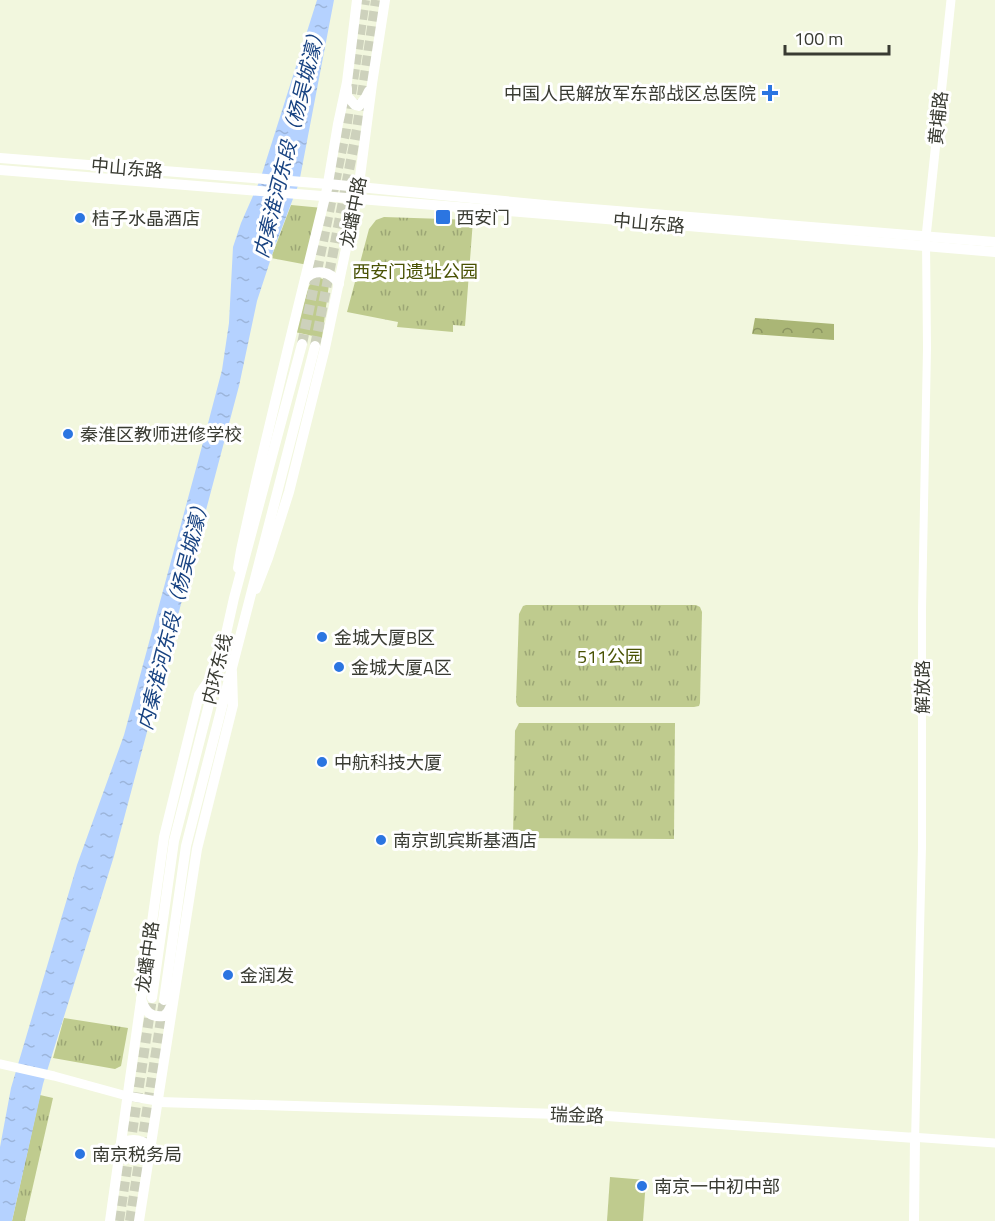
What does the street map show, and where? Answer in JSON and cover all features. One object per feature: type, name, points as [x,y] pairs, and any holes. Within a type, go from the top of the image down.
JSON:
[{"type":"main road","name":"龙蟠中路","points":[[234,598],[241,550],[256,482],[326,197],[346,82],[357,0]]},
{"type":"main road","name":"龙蟠中路","points":[[246,615],[268,558],[289,492],[325,348],[357,199],[385,0]]},
{"type":"main road","name":"黄埔路","points":[[926,242],[951,0]]},
{"type":"main road","points":[[346,82],[347,96],[359,106],[372,84]]},
{"type":"main road","name":"中山东路","points":[[0,158],[328,184],[926,242],[995,252]]},
{"type":"main road","name":"中山东路","points":[[0,170],[926,242],[995,242]]},
{"type":"main road","points":[[305,279],[310,274],[321,272],[332,276],[339,284]]},
{"type":"main road","name":"内环东线","points":[[146,998],[174,841],[234,598],[302,344]]},
{"type":"main road","name":"内环东线","points":[[169,1001],[186,846],[315,346]]},
{"type":"main road","name":"龙蟠中路","points":[[110,1221],[127,1096],[146,998],[164,837],[199,695],[219,665]]},
{"type":"main road","name":"龙蟠中路","points":[[139,1221],[159,1102],[169,1001],[197,849],[233,705],[231,669]]},
{"type":"main road","points":[[146,998],[147,1011],[152,1016],[158,1017],[168,1012],[169,1001]]},
{"type":"main road","name":"瑞金路","points":[[3,1065],[159,1102],[593,1115],[995,1143]]},
{"type":"main road","points":[[121,1143],[128,1140],[139,1140],[151,1147]]},
{"type":"street","name":"解放路","points":[[914,1221],[922,847],[926,242]]},
{"type":"green space","points":[[291,205],[323,208],[308,265],[271,258]]},
{"type":"green space","name":"西安门遗址公园","points":[[384,217],[473,220],[465,326],[453,325],[453,332],[397,327],[398,322],[347,312],[369,229],[376,220]]},
{"type":"green space","points":[[320,278],[329,284],[322,338],[295,332],[309,286],[314,279]]},
{"type":"green space","points":[[755,318],[834,324],[834,340],[752,334]]},
{"type":"green space","name":"511公园","points":[[526,605],[696,605],[700,607],[702,612],[699,706],[519,707],[516,702],[519,614]]},
{"type":"green space","points":[[519,723],[675,723],[674,839],[513,838],[515,731]]},
{"type":"green space","points":[[64,1018],[128,1028],[121,1066],[115,1069],[53,1058]]},
{"type":"green space","points":[[40,1095],[53,1098],[25,1221],[12,1221]]},
{"type":"green space","points":[[610,1177],[646,1180],[643,1221],[607,1221]]},
{"type":"water","name":"内秦淮河东段（杨吴城濠）","points":[[317,0],[334,0],[299,183],[257,301],[239,386],[114,856],[43,1084],[12,1221],[0,1221],[0,1147],[11,1088],[77,865],[124,735],[201,450],[222,370],[229,323],[233,247],[260,180]]},
{"type":"tunnel","points":[[302,344],[346,129],[365,0]]},
{"type":"tunnel","points":[[315,346],[357,129],[376,0]]},
{"type":"tunnel","points":[[119,1221],[152,998]]},
{"type":"tunnel","points":[[130,1221],[164,1000]]},
{"type":"place","name":"中国人民解放军东部战区总医院","points":[[770,93]]},
{"type":"place","name":"西安门","points":[[443,217]]},
{"type":"place","name":"桔子水晶酒店","points":[[80,218]]},
{"type":"place","name":"秦淮区教师进修学校","points":[[68,434]]},
{"type":"place","name":"金城大厦B区","points":[[322,637]]},
{"type":"place","name":"金城大厦A区","points":[[339,667]]},
{"type":"place","name":"中航科技大厦","points":[[322,762]]},
{"type":"place","name":"南京凯宾斯基酒店","points":[[381,840]]},
{"type":"place","name":"金润发","points":[[228,975]]},
{"type":"place","name":"南京税务局","points":[[80,1154]]},
{"type":"place","name":"南京一中初中部","points":[[642,1186]]}]
